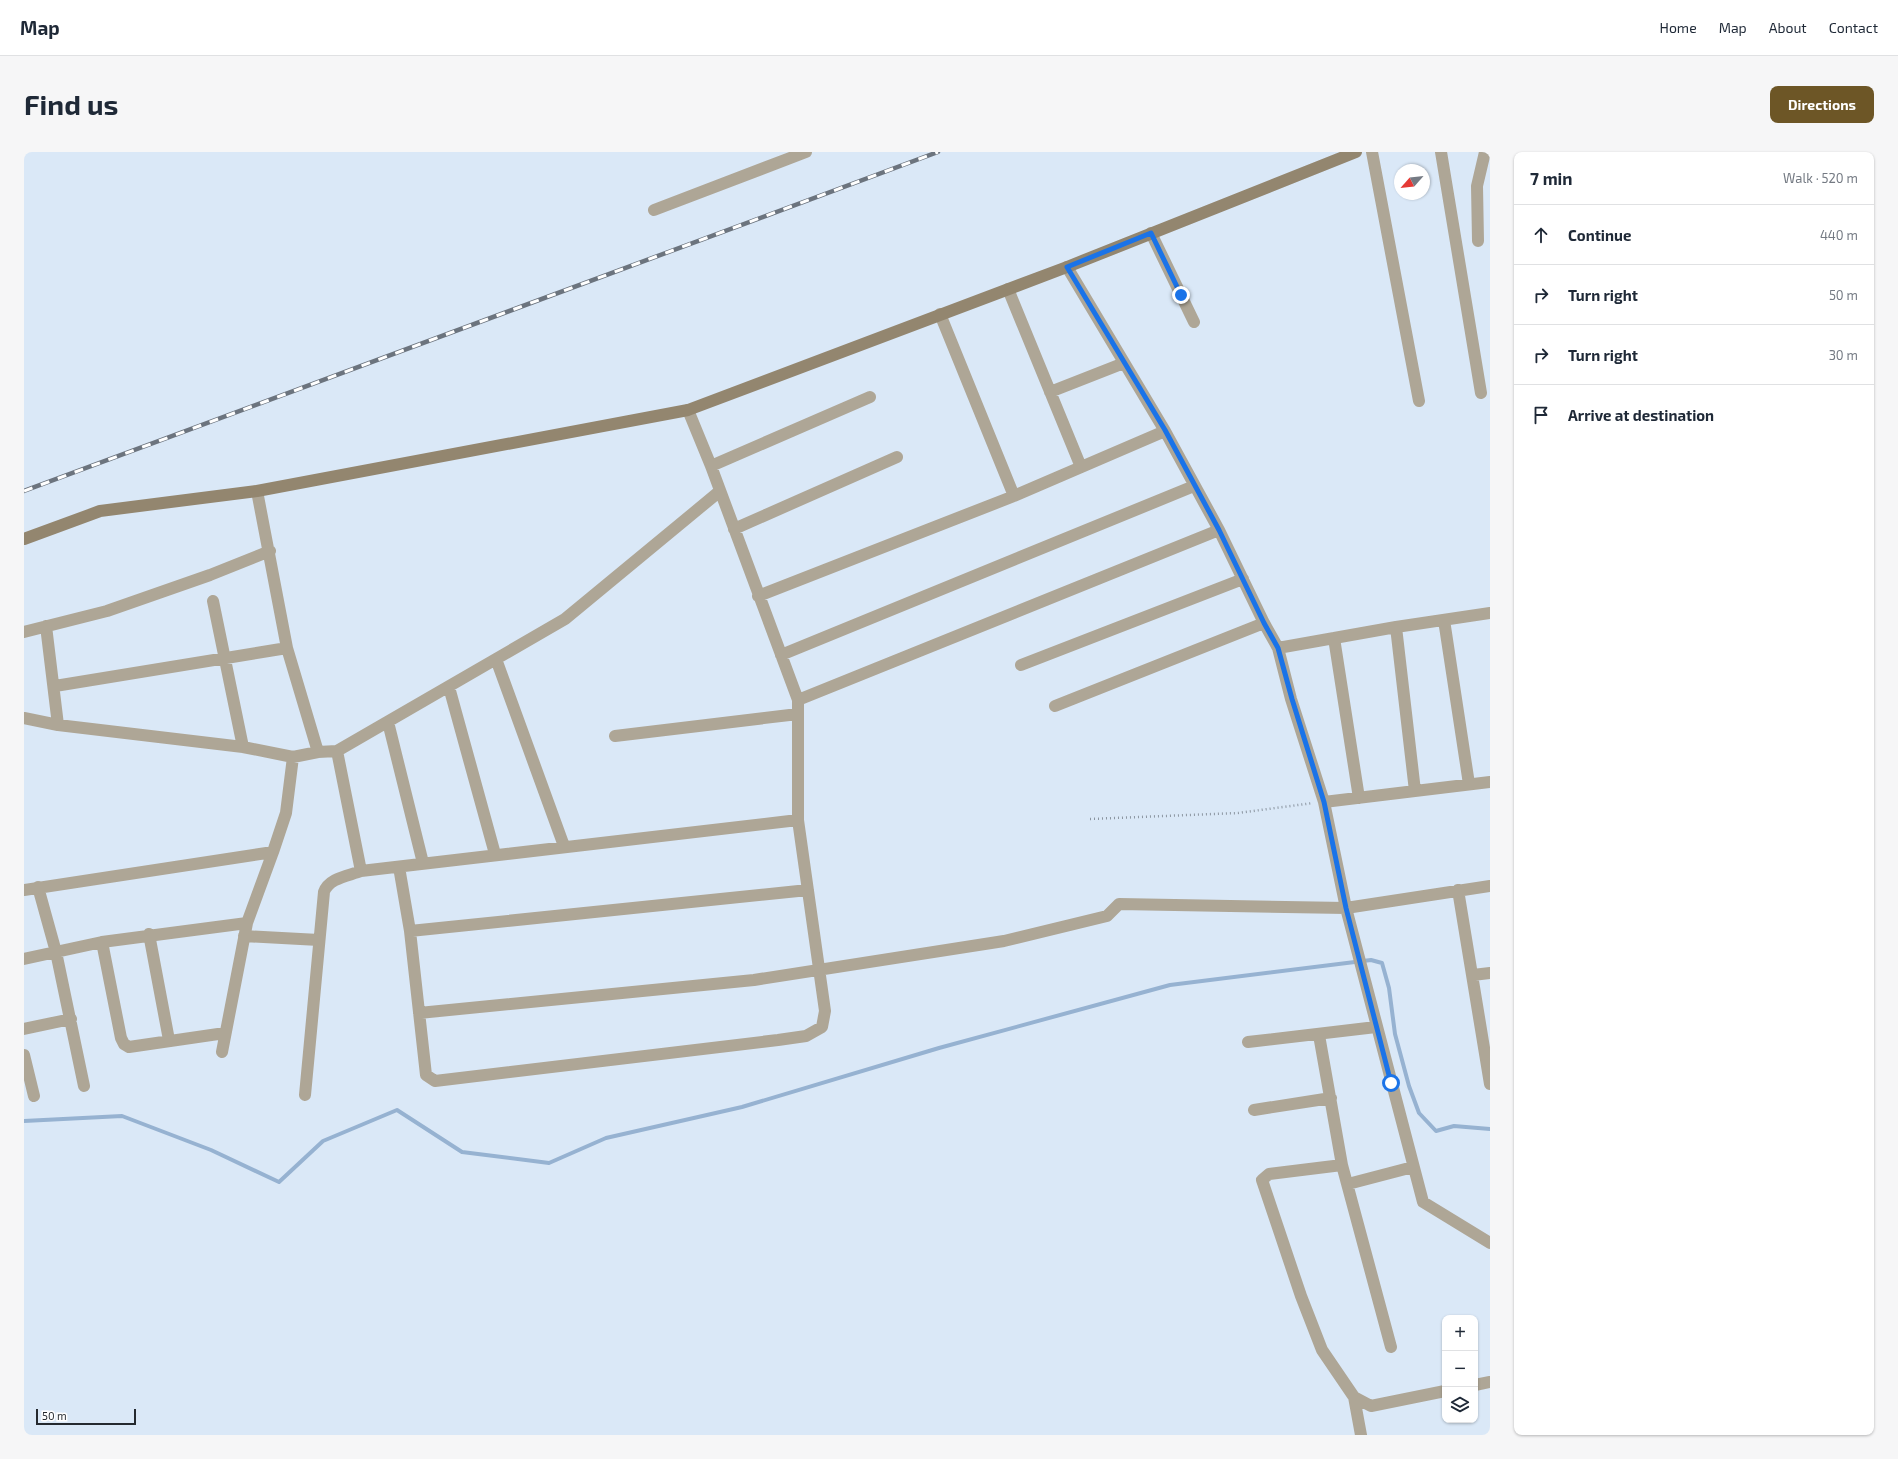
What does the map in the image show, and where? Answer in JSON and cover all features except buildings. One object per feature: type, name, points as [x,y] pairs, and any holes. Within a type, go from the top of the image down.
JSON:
[{"type":"street","points":[[654,210],[806,152]]},
{"type":"street","points":[[24,539],[100,511],[258,491],[688,410],[1067,267],[1356,152]]},
{"type":"street","points":[[1372,152],[1419,401]]},
{"type":"street","points":[[1441,152],[1481,393]]},
{"type":"street","points":[[1478,241],[1477,186],[1485,152]]},
{"type":"street","points":[[1151,233],[1194,322]]},
{"type":"street","points":[[1067,267],[1165,430],[1219,530],[1264,623],[1278,648],[1324,802],[1346,908],[1423,1202],[1490,1243]]},
{"type":"street","points":[[1008,289],[1081,467]]},
{"type":"street","points":[[940,314],[1014,496]]},
{"type":"street","points":[[1050,392],[1124,363]]},
{"type":"street","points":[[711,466],[870,397]]},
{"type":"street","points":[[399,866],[410,931],[426,1075],[435,1081],[806,1036],[822,1028],[825,1011],[798,820],[798,700],[758,596],[711,466],[688,410]]},
{"type":"street","points":[[758,596],[1014,496],[1165,430]]},
{"type":"street","points":[[734,529],[897,457]]},
{"type":"street","points":[[781,655],[1194,486]]},
{"type":"street","points":[[258,491],[288,648],[318,752]]},
{"type":"street","points":[[24,718],[58,725],[243,747],[293,757],[318,752],[337,751],[565,619],[720,491]]},
{"type":"street","points":[[798,700],[1219,530]]},
{"type":"street","points":[[24,632],[107,611],[210,575],[270,551]]},
{"type":"street","points":[[1021,665],[1243,579]]},
{"type":"street","points":[[214,601],[243,747]]},
{"type":"street","points":[[1278,648],[1396,627],[1490,613]]},
{"type":"street","points":[[1444,620],[1469,784]]},
{"type":"street","points":[[1055,706],[1264,623]]},
{"type":"street","points":[[46,626],[55,686],[58,725]]},
{"type":"street","points":[[1396,627],[1415,791]]},
{"type":"street","points":[[1334,638],[1359,798]]},
{"type":"street","points":[[55,686],[288,648]]},
{"type":"street","points":[[496,659],[564,846]]},
{"type":"street","points":[[449,687],[495,854]]},
{"type":"street","points":[[615,736],[798,714]]},
{"type":"street","points":[[388,722],[423,863]]},
{"type":"street","points":[[337,751],[361,871]]},
{"type":"street","points":[[222,1052],[247,923],[286,813],[293,757]]},
{"type":"street","points":[[1324,802],[1490,782]]},
{"type":"street","points":[[305,1095],[324,892],[327,885],[361,871],[495,854],[798,820]]},
{"type":"street","points":[[24,890],[273,852]]},
{"type":"street","points":[[419,1013],[754,980],[819,970],[1004,941],[1107,916],[1119,904],[1346,908],[1490,886]]},
{"type":"street","points":[[38,887],[56,952],[84,1086]]},
{"type":"street","points":[[410,931],[808,890]]},
{"type":"street","points":[[1458,890],[1487,1045],[1488,1081],[1490,1084]]},
{"type":"street","points":[[24,959],[102,942],[149,934],[247,923]]},
{"type":"street","points":[[149,934],[169,1040]]},
{"type":"street","points":[[244,936],[319,940]]},
{"type":"street","points":[[102,942],[121,1038],[124,1044],[130,1046],[225,1033]]},
{"type":"street","points":[[1473,975],[1490,973]]},
{"type":"street","points":[[24,1029],[71,1019]]},
{"type":"street","points":[[1248,1042],[1319,1035],[1376,1027]]},
{"type":"street","points":[[1319,1035],[1342,1165],[1391,1347]]},
{"type":"street","points":[[24,1055],[34,1096]]},
{"type":"street","points":[[1254,1110],[1331,1098]]},
{"type":"street","points":[[1342,1165],[1269,1174],[1262,1180],[1300,1296],[1322,1350],[1354,1397],[1361,1435]]},
{"type":"street","points":[[1348,1184],[1413,1167]]},
{"type":"street","points":[[1478,1384],[1490,1382]]},
{"type":"street","points":[[1354,1397],[1371,1406],[1442,1392]]},
{"type":"path","points":[[1090,819],[1238,813],[1324,802]]},
{"type":"waterway","points":[[24,1121],[122,1116],[211,1150],[279,1182],[323,1141],[397,1110],[462,1152],[549,1163],[606,1138],[742,1107],[939,1048],[1170,985],[1371,960],[1382,963],[1389,988],[1395,1034],[1409,1086],[1419,1113],[1436,1131],[1454,1126],[1490,1129]]},
{"type":"railway","points":[[24,491],[938,152]]},
{"type":"route","points":[[1181,295],[1151,233],[1067,267],[1165,430],[1219,530],[1264,623],[1278,648],[1324,802],[1346,908],[1391,1083]]}]
